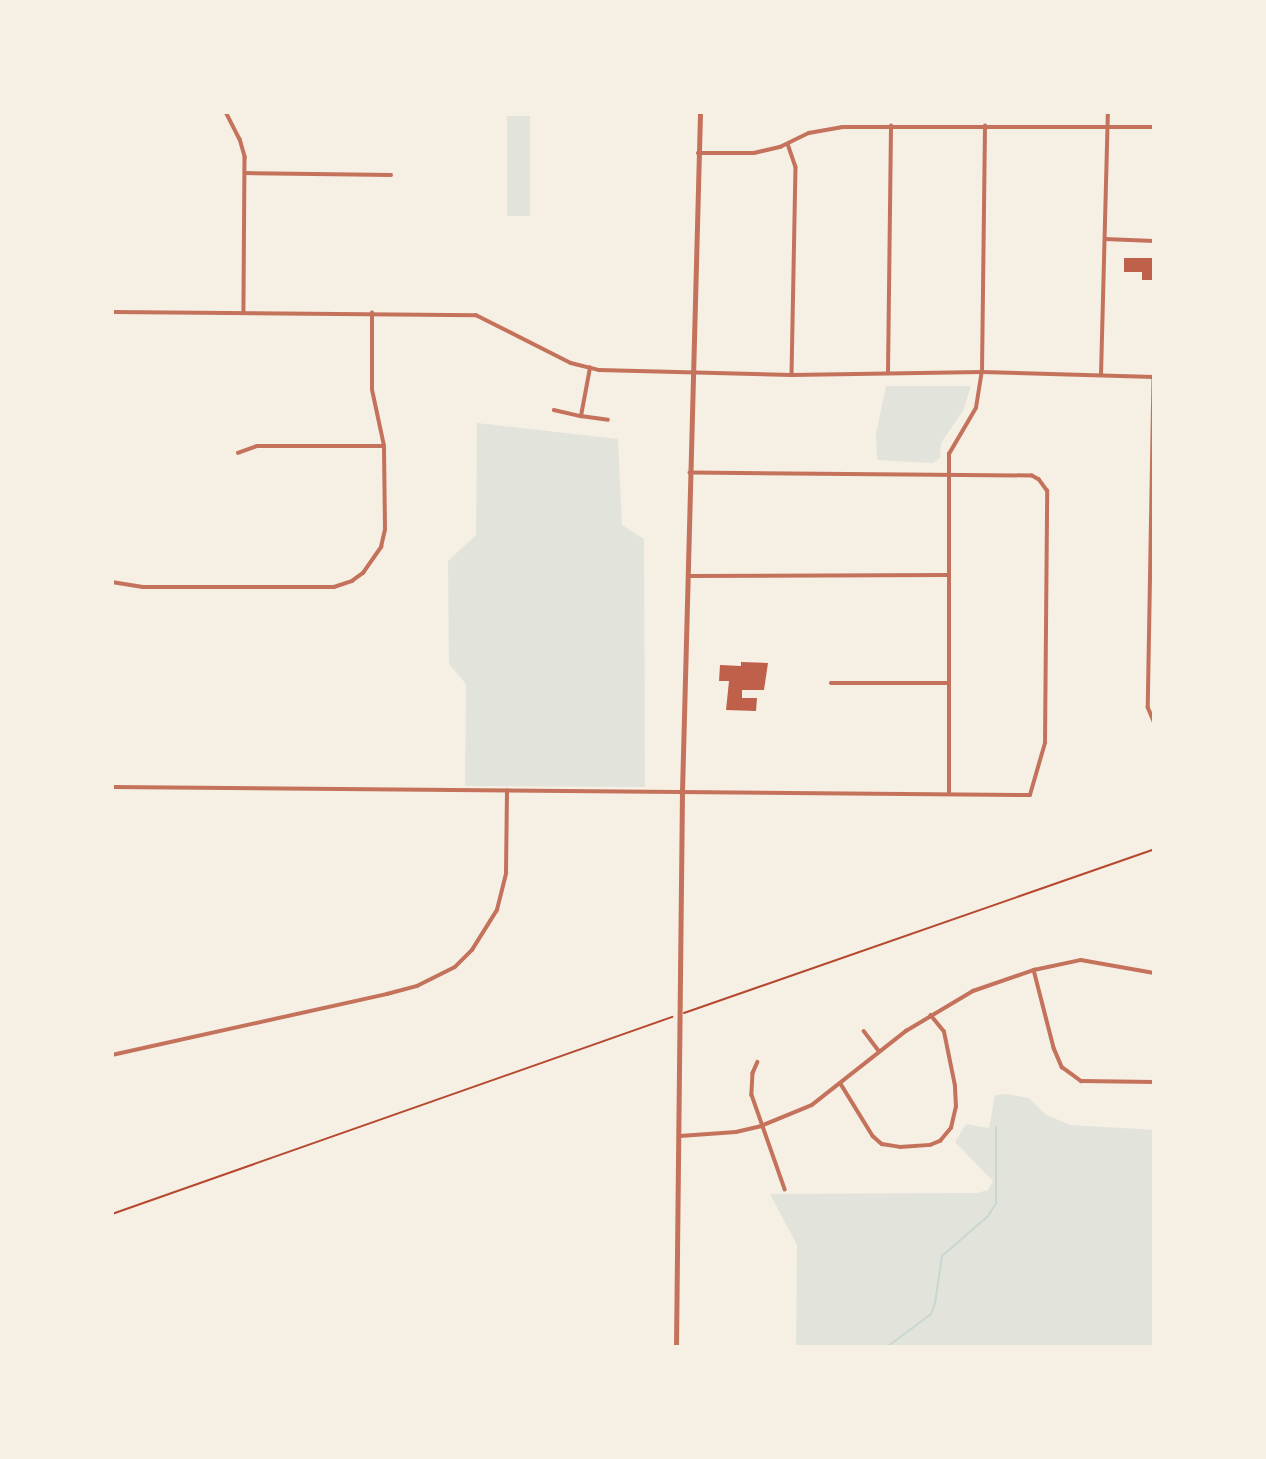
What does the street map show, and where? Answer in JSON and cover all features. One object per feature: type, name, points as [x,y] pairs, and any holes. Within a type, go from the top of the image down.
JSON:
[{"type":"street","points":[[226,112],[244,148],[244,312]]},
{"type":"street","points":[[676,1347],[682,792],[699,112]]},
{"type":"street","points":[[1101,375],[1108,112]]},
{"type":"street","points":[[698,153],[754,153],[788,144],[809,133],[829,129],[891,126],[1154,127]]},
{"type":"street","points":[[888,373],[891,126]]},
{"type":"street","points":[[949,793],[949,454],[976,408],[982,372],[985,126]]},
{"type":"street","points":[[788,144],[796,167],[792,375]]},
{"type":"street","points":[[245,173],[391,175]]},
{"type":"street","points":[[1105,239],[1154,241]]},
{"type":"street","points":[[112,312],[476,315],[571,363],[590,368],[792,375],[982,372],[1154,377],[1148,707],[1154,720]]},
{"type":"street","points":[[113,582],[143,587],[334,587],[352,582],[363,573],[381,547],[385,530],[384,446],[372,390],[372,313]]},
{"type":"street","points":[[581,416],[590,368]]},
{"type":"street","points":[[554,410],[608,420]]},
{"type":"street","points":[[238,453],[257,446],[384,446]]},
{"type":"street","points":[[112,787],[1030,794],[1045,743],[1047,491],[1032,476],[690,472]]},
{"type":"street","points":[[688,576],[948,575]]},
{"type":"street","points":[[831,683],[949,683]]},
{"type":"street","points":[[112,1055],[417,986],[455,967],[472,950],[498,910],[506,873],[507,791]]},
{"type":"street","points":[[680,1136],[736,1132],[761,1126],[812,1105],[879,1051],[973,991],[1034,970],[1082,960],[1154,974]]},
{"type":"street","points":[[1034,970],[1054,1048],[1062,1067],[1081,1080],[1154,1082]]},
{"type":"street","points":[[841,1084],[873,1136],[883,1144],[900,1147],[930,1145],[940,1141],[951,1128],[956,1107],[955,1086],[944,1032],[932,1016]]},
{"type":"street","points":[[864,1031],[879,1051]]},
{"type":"street","points":[[758,1062],[753,1073],[752,1095],[785,1189]]},
{"type":"path","points":[[689,1012],[1154,849]]},
{"type":"path","points":[[112,1214],[673,1017]]},
{"type":"shaded area","points":[[507,116],[530,116],[530,216],[507,216]]},
{"type":"shaded area","points":[[886,386],[971,386],[963,411],[941,443],[940,458],[933,463],[877,460],[876,434]]},
{"type":"shaded area","points":[[477,423],[618,439],[622,525],[644,539],[645,787],[465,786],[466,684],[449,664],[448,561],[476,535]]},
{"type":"shaded area","points":[[995,1095],[1029,1098],[1046,1115],[1071,1125],[1154,1130],[1154,1347],[796,1347],[797,1245],[770,1194],[977,1193],[988,1190],[993,1181],[955,1142],[966,1124],[989,1128]]},
{"type":"building","points":[[1124,258],[1154,258],[1154,280],[1142,280],[1142,272],[1124,272]]},
{"type":"building","points":[[741,662],[768,663],[764,690],[742,690],[742,698],[757,698],[756,711],[726,710],[729,681],[719,681],[720,665],[741,666]]},
{"type":"waterway","points":[[887,1347],[931,1314],[942,1256],[988,1216],[996,1203],[996,1127]]}]
